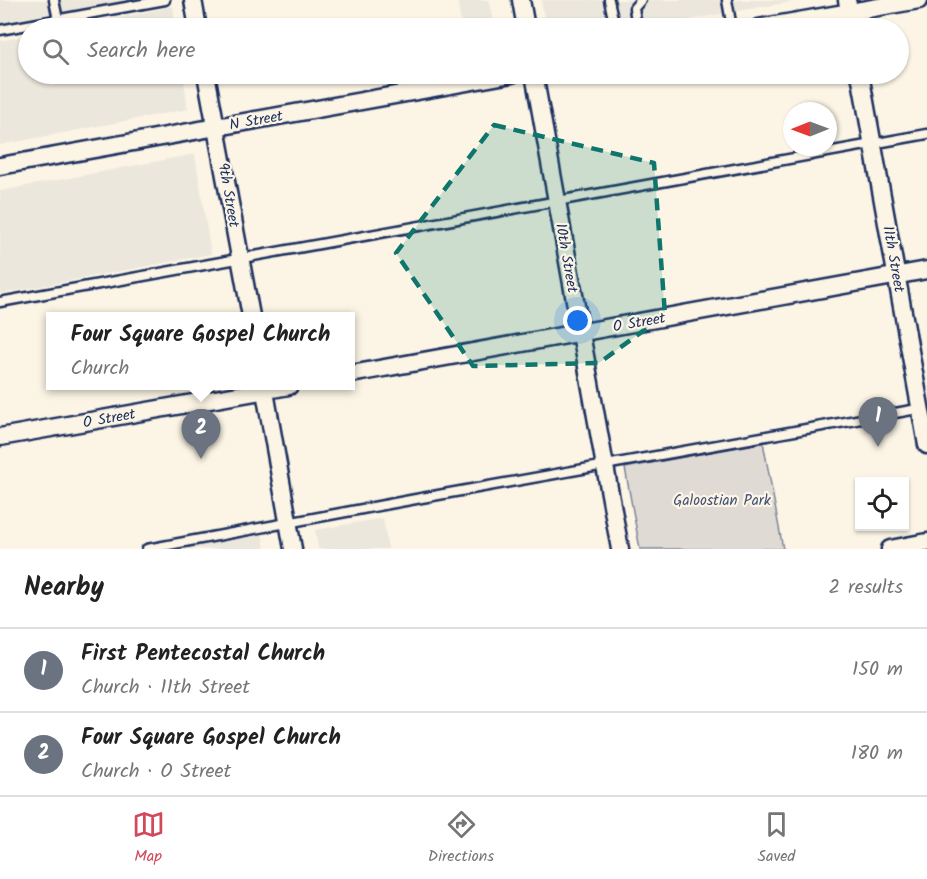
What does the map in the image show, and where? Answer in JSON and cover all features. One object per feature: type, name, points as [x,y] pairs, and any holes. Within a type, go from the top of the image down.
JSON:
[{"type":"street","points":[[193,0],[196,18]]},
{"type":"street","points":[[521,0],[524,18]]},
{"type":"street","points":[[824,18],[919,0]]},
{"type":"street","name":"9th Street","points":[[208,84],[250,312]]},
{"type":"street","name":"N Street","points":[[0,166],[456,84]]},
{"type":"street","name":"10th Street","points":[[536,84],[620,549]]},
{"type":"street","name":"11th Street","points":[[862,84],[896,275],[924,408],[927,445]]},
{"type":"street","name":"O Street","points":[[355,373],[927,270]]},
{"type":"street","name":"O Street","points":[[0,437],[253,390]]},
{"type":"street","points":[[264,390],[293,549]]},
{"type":"street","points":[[890,549],[927,543]]},
{"type":"lane","points":[[54,0],[58,18]]},
{"type":"lane","points":[[69,18],[165,0]]},
{"type":"lane","points":[[609,0],[613,18]]},
{"type":"lane","points":[[636,18],[634,8],[641,0]]},
{"type":"lane","points":[[727,0],[730,18]]},
{"type":"lane","points":[[0,30],[18,27]]},
{"type":"lane","points":[[0,302],[927,134]]},
{"type":"lane","points":[[147,549],[924,408]]},
{"type":"highlighted area","points":[[494,125],[654,163],[665,315],[599,363],[473,366],[396,253]]},
{"type":"shaded area","points":[[0,0],[138,0],[46,18],[18,18],[18,23],[0,27]]},
{"type":"shaded area","points":[[457,0],[489,0],[492,18],[460,18]]},
{"type":"shaded area","points":[[541,0],[801,0],[700,18],[544,18]]},
{"type":"shaded area","points":[[173,6],[175,18],[117,18]]},
{"type":"shaded area","points":[[18,37],[18,84],[184,84],[188,109],[0,145],[0,41]]},
{"type":"shaded area","points":[[195,154],[211,254],[0,294],[0,191]]},
{"type":"shaded area","points":[[383,518],[388,549],[318,549],[315,530]]},
{"type":"shaded area","points":[[262,531],[265,549],[167,549]]},
{"type":"green space","name":"Galoostian Park","points":[[763,442],[783,549],[640,549],[625,468]]},
{"type":"place","name":"First Pentecostal Church","points":[[878,447]]},
{"type":"place","name":"Four Square Gospel Church","points":[[201,459]]}]
